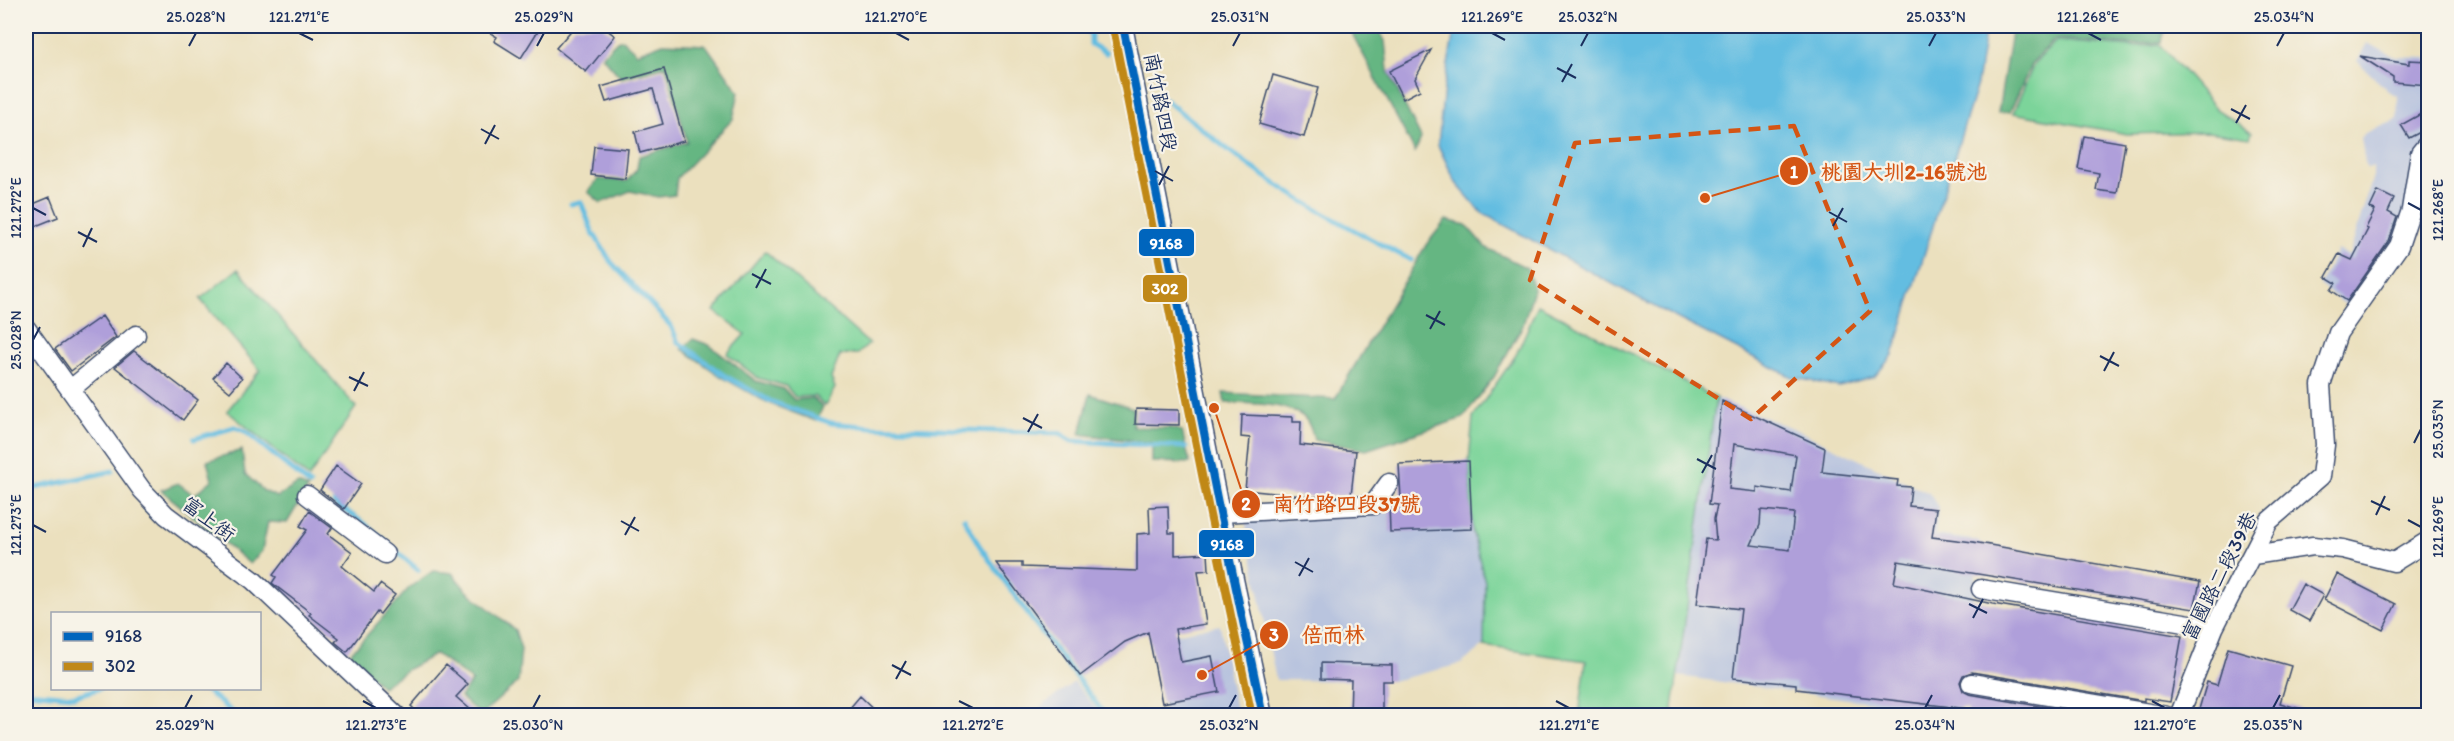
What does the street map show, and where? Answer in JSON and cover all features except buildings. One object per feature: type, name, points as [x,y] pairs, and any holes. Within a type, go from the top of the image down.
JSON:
[{"type":"street","name":"南竹路四段","points":[[1124,26],[1220,513],[1263,716]]},
{"type":"street","name":"富國路二段39巷","points":[[2179,716],[2214,628],[2269,521],[2321,476],[2325,445],[2321,385],[2338,333],[2399,246],[2411,210],[2420,153],[2428,143]]},
{"type":"street","name":"富上街","points":[[26,328],[142,490],[166,515],[253,580],[397,716]]},
{"type":"street","points":[[71,389],[136,335]]},
{"type":"street","points":[[1220,513],[1373,505],[1389,483]]},
{"type":"street","points":[[307,495],[385,554]]},
{"type":"street","points":[[2253,555],[2313,546],[2343,549],[2394,562],[2428,541]]},
{"type":"street","points":[[1981,589],[2214,628]]},
{"type":"street","points":[[1971,682],[2167,716]]},
{"type":"highlighted area","points":[[1794,126],[1870,311],[1751,419],[1530,280],[1575,143]]},
{"type":"shaded area","points":[[2367,43],[2396,57],[2428,58],[2428,136],[2394,247],[2350,308],[2319,285],[2337,250],[2349,256],[2373,177],[2373,167],[2366,168],[2361,138],[2365,133],[2397,120],[2398,96],[2388,91],[2357,61]]},
{"type":"shaded area","points":[[1716,398],[1797,430],[1929,493],[1938,507],[1935,535],[1980,541],[1958,714],[1678,676]]},
{"type":"shaded area","points":[[1389,512],[1390,532],[1472,529],[1485,582],[1484,646],[1461,664],[1392,681],[1276,680],[1245,520]]},
{"type":"shaded area","points":[[1220,625],[1237,715],[1165,715],[1149,639]]},
{"type":"shaded area","points":[[1074,682],[1101,715],[1030,715]]},
{"type":"green space","points":[[1348,26],[1377,26],[1385,41],[1388,71],[1421,138],[1415,152]]},
{"type":"green space","points":[[2012,26],[2165,26],[2162,42],[2129,45],[2055,39],[2032,63],[2010,112],[1998,113]]},
{"type":"green space","points":[[622,39],[637,53],[663,43],[706,45],[739,92],[733,119],[677,178],[675,195],[658,197],[630,191],[601,203],[588,192],[598,179],[627,181],[637,169],[639,156],[687,142],[666,66],[621,78],[602,56]]},
{"type":"green space","points":[[2056,41],[2132,47],[2160,44],[2216,109],[2252,132],[2250,138],[2208,132],[2127,134],[2013,113],[2034,64]]},
{"type":"green space","points":[[1446,220],[1466,225],[1485,247],[1527,268],[1534,289],[1523,325],[1494,377],[1463,418],[1366,450],[1314,440],[1306,420],[1301,415],[1283,408],[1264,404],[1225,403],[1223,393],[1335,399],[1426,245]]},
{"type":"green space","points":[[765,251],[869,344],[858,354],[840,355],[831,378],[835,388],[825,406],[815,396],[795,397],[786,386],[758,378],[727,354],[745,334],[714,311]]},
{"type":"green space","points":[[238,269],[356,407],[309,478],[227,411],[260,370],[200,299]]},
{"type":"green space","points":[[1538,305],[1716,398],[1672,715],[1579,715],[1586,661],[1484,646],[1485,582],[1472,529],[1469,461],[1473,417],[1516,355]]},
{"type":"green space","points":[[693,339],[709,345],[756,381],[784,389],[794,400],[813,398],[823,407],[816,421],[768,403],[722,377],[682,349]]},
{"type":"green space","points":[[1090,394],[1133,408],[1133,427],[1171,428],[1182,431],[1190,463],[1152,462],[1152,443],[1080,434]]},
{"type":"green space","points":[[242,450],[245,474],[264,491],[277,497],[298,484],[308,488],[287,523],[268,522],[262,551],[250,564],[161,490],[178,483],[194,495],[212,480],[207,461]]},
{"type":"green space","points":[[433,571],[452,573],[466,590],[515,630],[521,649],[518,682],[481,715],[460,697],[472,681],[436,654],[408,669],[382,687],[350,654],[410,587]]},
{"type":"water","points":[[1455,26],[1986,26],[1977,84],[1893,355],[1874,377],[1839,387],[1792,377],[1657,308],[1482,213],[1456,183],[1438,145],[1444,87]]},
{"type":"waterway","points":[[1079,26],[1091,34],[1091,44],[1106,53]]},
{"type":"waterway","points":[[1159,95],[1254,169],[1302,201],[1411,260]]},
{"type":"waterway","points":[[571,204],[581,202],[592,231],[611,262],[671,326],[678,342],[725,376],[770,401],[831,423],[872,427],[1059,433],[1072,441],[1186,447]]},
{"type":"waterway","points":[[194,439],[235,427],[245,431],[310,485]]},
{"type":"waterway","points":[[26,490],[113,471]]},
{"type":"waterway","points":[[334,503],[364,523],[418,570]]},
{"type":"waterway","points":[[964,518],[979,545],[1030,617],[1106,716]]},
{"type":"waterway","points":[[26,692],[74,696],[94,690]]},
{"type":"waterway","points":[[205,690],[237,716]]},
{"type":"transit line","name":"9168","points":[[1123,26],[1263,716]]},
{"type":"transit line","name":"302","points":[[1113,28],[1252,716]]},
{"type":"place","name":"桃園大圳2-16號池","points":[[1705,198]]},
{"type":"place","name":"南竹路四段37號","points":[[1214,408]]},
{"type":"place","name":"倍而林","points":[[1202,675]]}]
